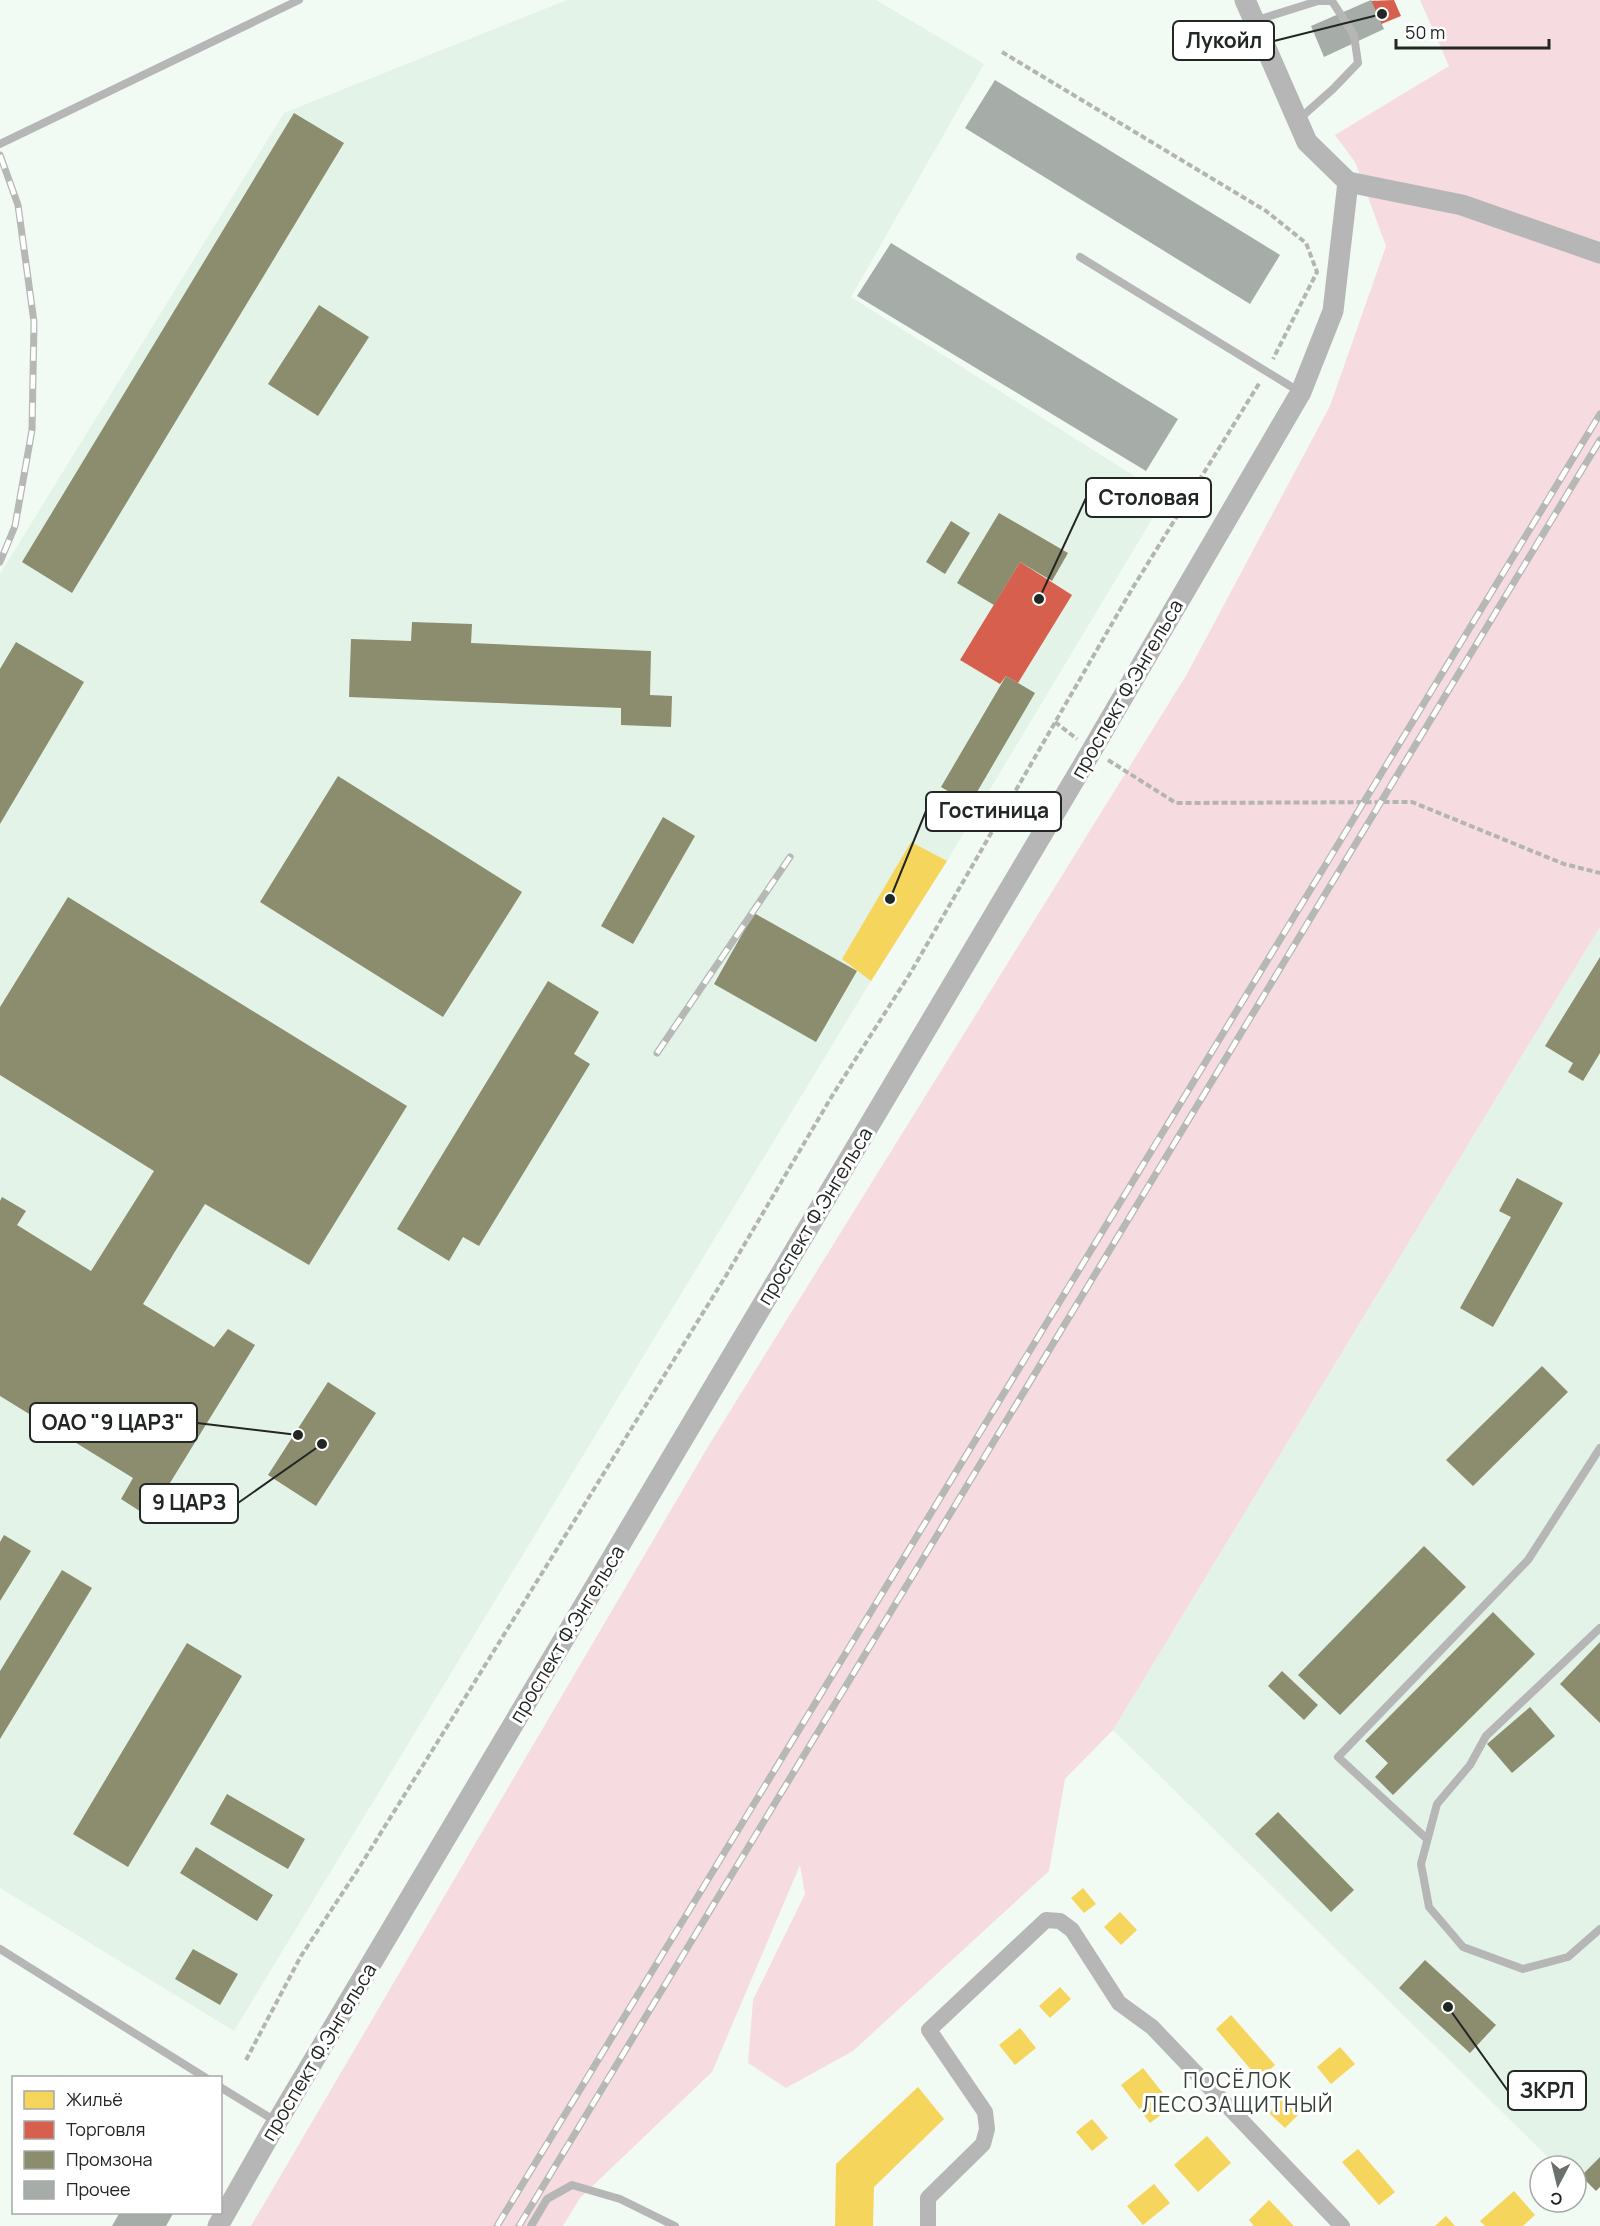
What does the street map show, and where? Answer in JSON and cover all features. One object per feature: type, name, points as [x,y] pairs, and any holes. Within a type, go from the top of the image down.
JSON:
[{"type":"street","points":[[1245,0],[1307,142],[1348,182],[1462,205],[1600,253]]},
{"type":"street","name":"проспект Ф.Энгельса","points":[[218,2226],[277,2122],[1092,749],[1301,392],[1333,311],[1348,182]]},
{"type":"street","points":[[928,2226],[928,2198],[983,2144],[987,2129],[985,2112],[929,2030],[1046,1920],[1060,1922],[1072,1930],[1119,2003],[1152,2027],[1342,2226]]},
{"type":"lane","points":[[0,144],[299,0]]},
{"type":"lane","points":[[1254,21],[1318,2],[1332,1],[1354,34],[1358,63],[1298,120]]},
{"type":"lane","points":[[1080,257],[1301,392]]},
{"type":"lane","points":[[1427,1839],[1338,1757],[1528,1560],[1600,1448]]},
{"type":"lane","points":[[1600,1628],[1486,1736],[1470,1766],[1437,1804],[1421,1864],[1429,1907],[1463,1947],[1523,1969],[1568,1957],[1600,1929]]},
{"type":"lane","points":[[0,1949],[203,2076]]},
{"type":"lane","points":[[222,2088],[277,2122]]},
{"type":"lane","points":[[531,2226],[547,2199],[573,2185],[620,2199],[675,2226]]},
{"type":"path","points":[[246,2060],[301,1956],[357,1871],[727,1274],[832,1096],[911,972],[1132,589],[1267,371],[1317,272],[1306,243],[1266,211],[1002,51]]},
{"type":"path","points":[[1055,722],[1092,749],[1176,803],[1412,802],[1564,864],[1600,873]]},
{"type":"shaded area","points":[[567,0],[876,0],[984,64],[851,297],[1166,496],[947,861],[871,981],[234,2031],[0,1888],[0,574],[284,113]]},
{"type":"shaded area","points":[[1420,0],[1600,0],[1600,927],[1113,1730],[1065,1779],[1049,1871],[853,2051],[786,2088],[748,2063],[753,2000],[805,1894],[800,1865],[712,2072],[580,2198],[563,2226],[251,2226],[709,1445],[1187,674],[1330,406],[1386,246],[1355,162],[1335,135],[1449,66]]},
{"type":"shaded area","points":[[1600,927],[1600,2157],[1588,2169],[1588,2154],[1545,2154],[1113,1730]]},
{"type":"building: Жильё","points":[[911,842],[947,861],[871,981],[842,959]]},
{"type":"building: Жильё","points":[[1083,1888],[1096,1904],[1084,1913],[1071,1898]]},
{"type":"building: Жильё","points":[[1120,1912],[1137,1930],[1121,1945],[1104,1927]]},
{"type":"building: Жильё","points":[[1060,1987],[1071,1999],[1050,2018],[1039,2006]]},
{"type":"building: Жильё","points":[[1231,2015],[1275,2065],[1259,2079],[1216,2029]]},
{"type":"building: Жильё","points":[[1020,2028],[1036,2048],[1015,2065],[999,2045]]},
{"type":"building: Жильё","points":[[1340,2047],[1355,2064],[1331,2084],[1317,2067]]},
{"type":"building: Жильё","points":[[1143,2068],[1173,2106],[1150,2123],[1121,2085]]},
{"type":"building: Жильё","points":[[918,2087],[944,2119],[874,2187],[873,2226],[835,2226],[836,2164]]},
{"type":"building: Жильё","points":[[1282,2099],[1298,2115],[1285,2128],[1269,2113]]},
{"type":"building: Жильё","points":[[1092,2119],[1108,2138],[1092,2151],[1076,2132]]},
{"type":"building: Жильё","points":[[1207,2136],[1231,2163],[1198,2192],[1174,2165]]},
{"type":"building: Жильё","points":[[1358,2149],[1395,2192],[1379,2205],[1342,2162]]},
{"type":"building: Жильё","points":[[1154,2184],[1170,2203],[1143,2225],[1127,2206]]},
{"type":"building: Жильё","points":[[1514,2191],[1528,2207],[1528,2214],[1535,2215],[1523,2226],[1485,2226],[1480,2221]]},
{"type":"building: Жильё","points":[[1269,2200],[1294,2226],[1254,2226],[1249,2220]]},
{"type":"building: Жильё","points":[[1446,2216],[1455,2226],[1435,2226]]},
{"type":"building: Торговля","points":[[1394,0],[1401,16],[1379,25],[1369,1]]},
{"type":"building: Торговля","points":[[1020,562],[1072,595],[1018,683],[1006,676],[1000,684],[960,660]]},
{"type":"building: Промзона","points":[[294,113],[344,143],[72,593],[22,562]]},
{"type":"building: Промзона","points":[[319,305],[369,337],[318,416],[268,384]]},
{"type":"building: Промзона","points":[[999,513],[1068,553],[1052,581],[1020,562],[994,605],[957,583]]},
{"type":"building: Промзона","points":[[951,521],[970,533],[945,574],[926,562]]},
{"type":"building: Промзона","points":[[412,622],[472,624],[471,643],[651,651],[650,695],[672,696],[671,727],[621,725],[621,708],[349,697],[351,639],[411,641]]},
{"type":"building: Промзона","points":[[16,642],[84,682],[0,824],[0,669]]},
{"type":"building: Промзона","points":[[1006,676],[1035,693],[970,804],[941,787]]},
{"type":"building: Промзона","points":[[338,776],[522,892],[443,1017],[260,902]]},
{"type":"building: Промзона","points":[[663,817],[695,836],[633,944],[601,926]]},
{"type":"building: Промзона","points":[[68,897],[407,1106],[309,1265],[205,1204],[179,1245],[143,1304],[214,1347],[228,1329],[255,1345],[149,1517],[121,1499],[133,1478],[0,1396],[0,1201],[2,1197],[26,1211],[17,1225],[91,1271],[154,1171],[0,1075],[0,1007]]},
{"type":"building: Промзона","points":[[754,913],[857,971],[816,1042],[714,984]]},
{"type":"building: Промзона","points":[[1600,957],[1600,1053],[1583,1081],[1568,1072],[1573,1063],[1545,1046]]},
{"type":"building: Промзона","points":[[548,981],[599,1012],[574,1054],[590,1064],[479,1246],[463,1237],[449,1261],[397,1229]]},
{"type":"building: Промзона","points":[[1517,1178],[1563,1203],[1493,1327],[1460,1308],[1511,1217],[1499,1211]]},
{"type":"building: Промзона","points":[[1542,1366],[1568,1392],[1473,1486],[1446,1460]]},
{"type":"building: Промзона","points":[[328,1382],[376,1413],[316,1506],[268,1475]]},
{"type":"building: Промзона","points":[[4,1535],[31,1551],[0,1601],[0,1542]]},
{"type":"building: Промзона","points":[[1424,1546],[1466,1587],[1340,1715],[1298,1675]]},
{"type":"building: Промзона","points":[[62,1570],[92,1588],[0,1739],[0,1671]]},
{"type":"building: Промзона","points":[[1493,1612],[1535,1654],[1393,1795],[1375,1777],[1388,1763],[1365,1741]]},
{"type":"building: Промзона","points":[[1600,1642],[1600,1723],[1560,1684]]},
{"type":"building: Промзона","points":[[187,1643],[242,1676],[128,1867],[73,1834]]},
{"type":"building: Промзона","points":[[1282,1671],[1318,1705],[1304,1720],[1268,1686]]},
{"type":"building: Промзона","points":[[1530,1707],[1555,1736],[1512,1773],[1487,1744]]},
{"type":"building: Промзона","points":[[227,1794],[305,1839],[288,1869],[210,1824]]},
{"type":"building: Промзона","points":[[1278,1812],[1354,1890],[1331,1912],[1255,1834]]},
{"type":"building: Промзона","points":[[196,1847],[273,1895],[257,1921],[180,1873]]},
{"type":"building: Промзона","points":[[193,1949],[238,1974],[220,2005],[175,1979]]},
{"type":"building: Промзона","points":[[1425,1960],[1496,2025],[1470,2053],[1399,1988]]},
{"type":"building: Промзона","points":[[1600,2157],[1600,2187],[1596,2191],[1588,2183],[1588,2169]]},
{"type":"building: Прочее","points":[[1371,0],[1384,29],[1324,57],[1311,26]]},
{"type":"building: Прочее","points":[[995,80],[1280,255],[1250,304],[965,128]]},
{"type":"building: Прочее","points":[[891,243],[1178,419],[1146,471],[857,296]]},
{"type":"building: Прочее","points":[[119,2214],[173,2214],[166,2226],[112,2226]]},
{"type":"railway","points":[[0,155],[18,205],[34,322],[32,430],[15,526],[0,562]]},
{"type":"railway","points":[[497,2226],[1600,414]]},
{"type":"railway","points":[[519,2226],[1600,440]]},
{"type":"railway","points":[[657,1053],[790,857]]},
{"type":"place","name":"Лукойл","points":[[1382,14]]},
{"type":"place","name":"Столовая","points":[[1039,599]]},
{"type":"place","name":"Гостиница","points":[[890,899]]},
{"type":"place","name":"ОАО \"9 ЦАРЗ\"","points":[[298,1435]]},
{"type":"place","name":"9 ЦАРЗ","points":[[322,1444]]},
{"type":"place","name":"ЗКРЛ","points":[[1448,2007]]},
{"type":"district","name":"ПОСЁЛОК ЛЕСОЗАЩИТНЫЙ","points":[[1238,2093]]}]
